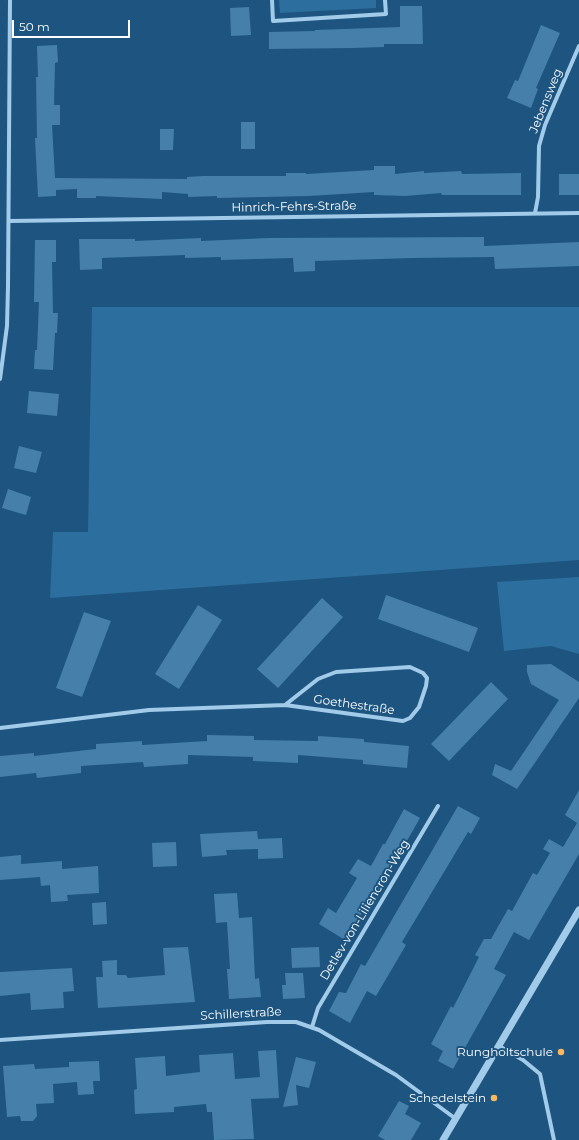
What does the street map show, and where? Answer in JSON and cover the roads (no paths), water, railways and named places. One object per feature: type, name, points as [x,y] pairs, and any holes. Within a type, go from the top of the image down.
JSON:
[{"type":"street","points":[[0,379],[7,326],[10,0]]},
{"type":"street","points":[[272,0],[273,21],[386,14],[385,0]]},
{"type":"street","name":"Jebensweg","points":[[535,213],[538,197],[539,146],[545,125],[579,46]]},
{"type":"street","name":"Hinrich-Fehrs-Straße","points":[[9,221],[579,213]]},
{"type":"street","name":"Goethestraße","points":[[0,728],[149,710],[284,706],[395,721],[406,720],[413,715],[419,707],[427,678],[423,673],[410,667],[330,673],[318,679],[284,706]]},
{"type":"street","name":"Detlev-von-Liliencron-Weg","points":[[312,1027],[318,1008],[438,806]]},
{"type":"street","points":[[443,1140],[579,910]]},
{"type":"street","name":"Schillerstraße","points":[[0,1040],[267,1022],[296,1022],[312,1027],[396,1075],[456,1119]]},
{"type":"street","points":[[499,1046],[524,1060],[540,1074],[554,1140]]},
{"type":"place","name":"Rungholtschule","points":[[561,1052]]},
{"type":"place","name":"Schedelstein","points":[[494,1098]]}]
